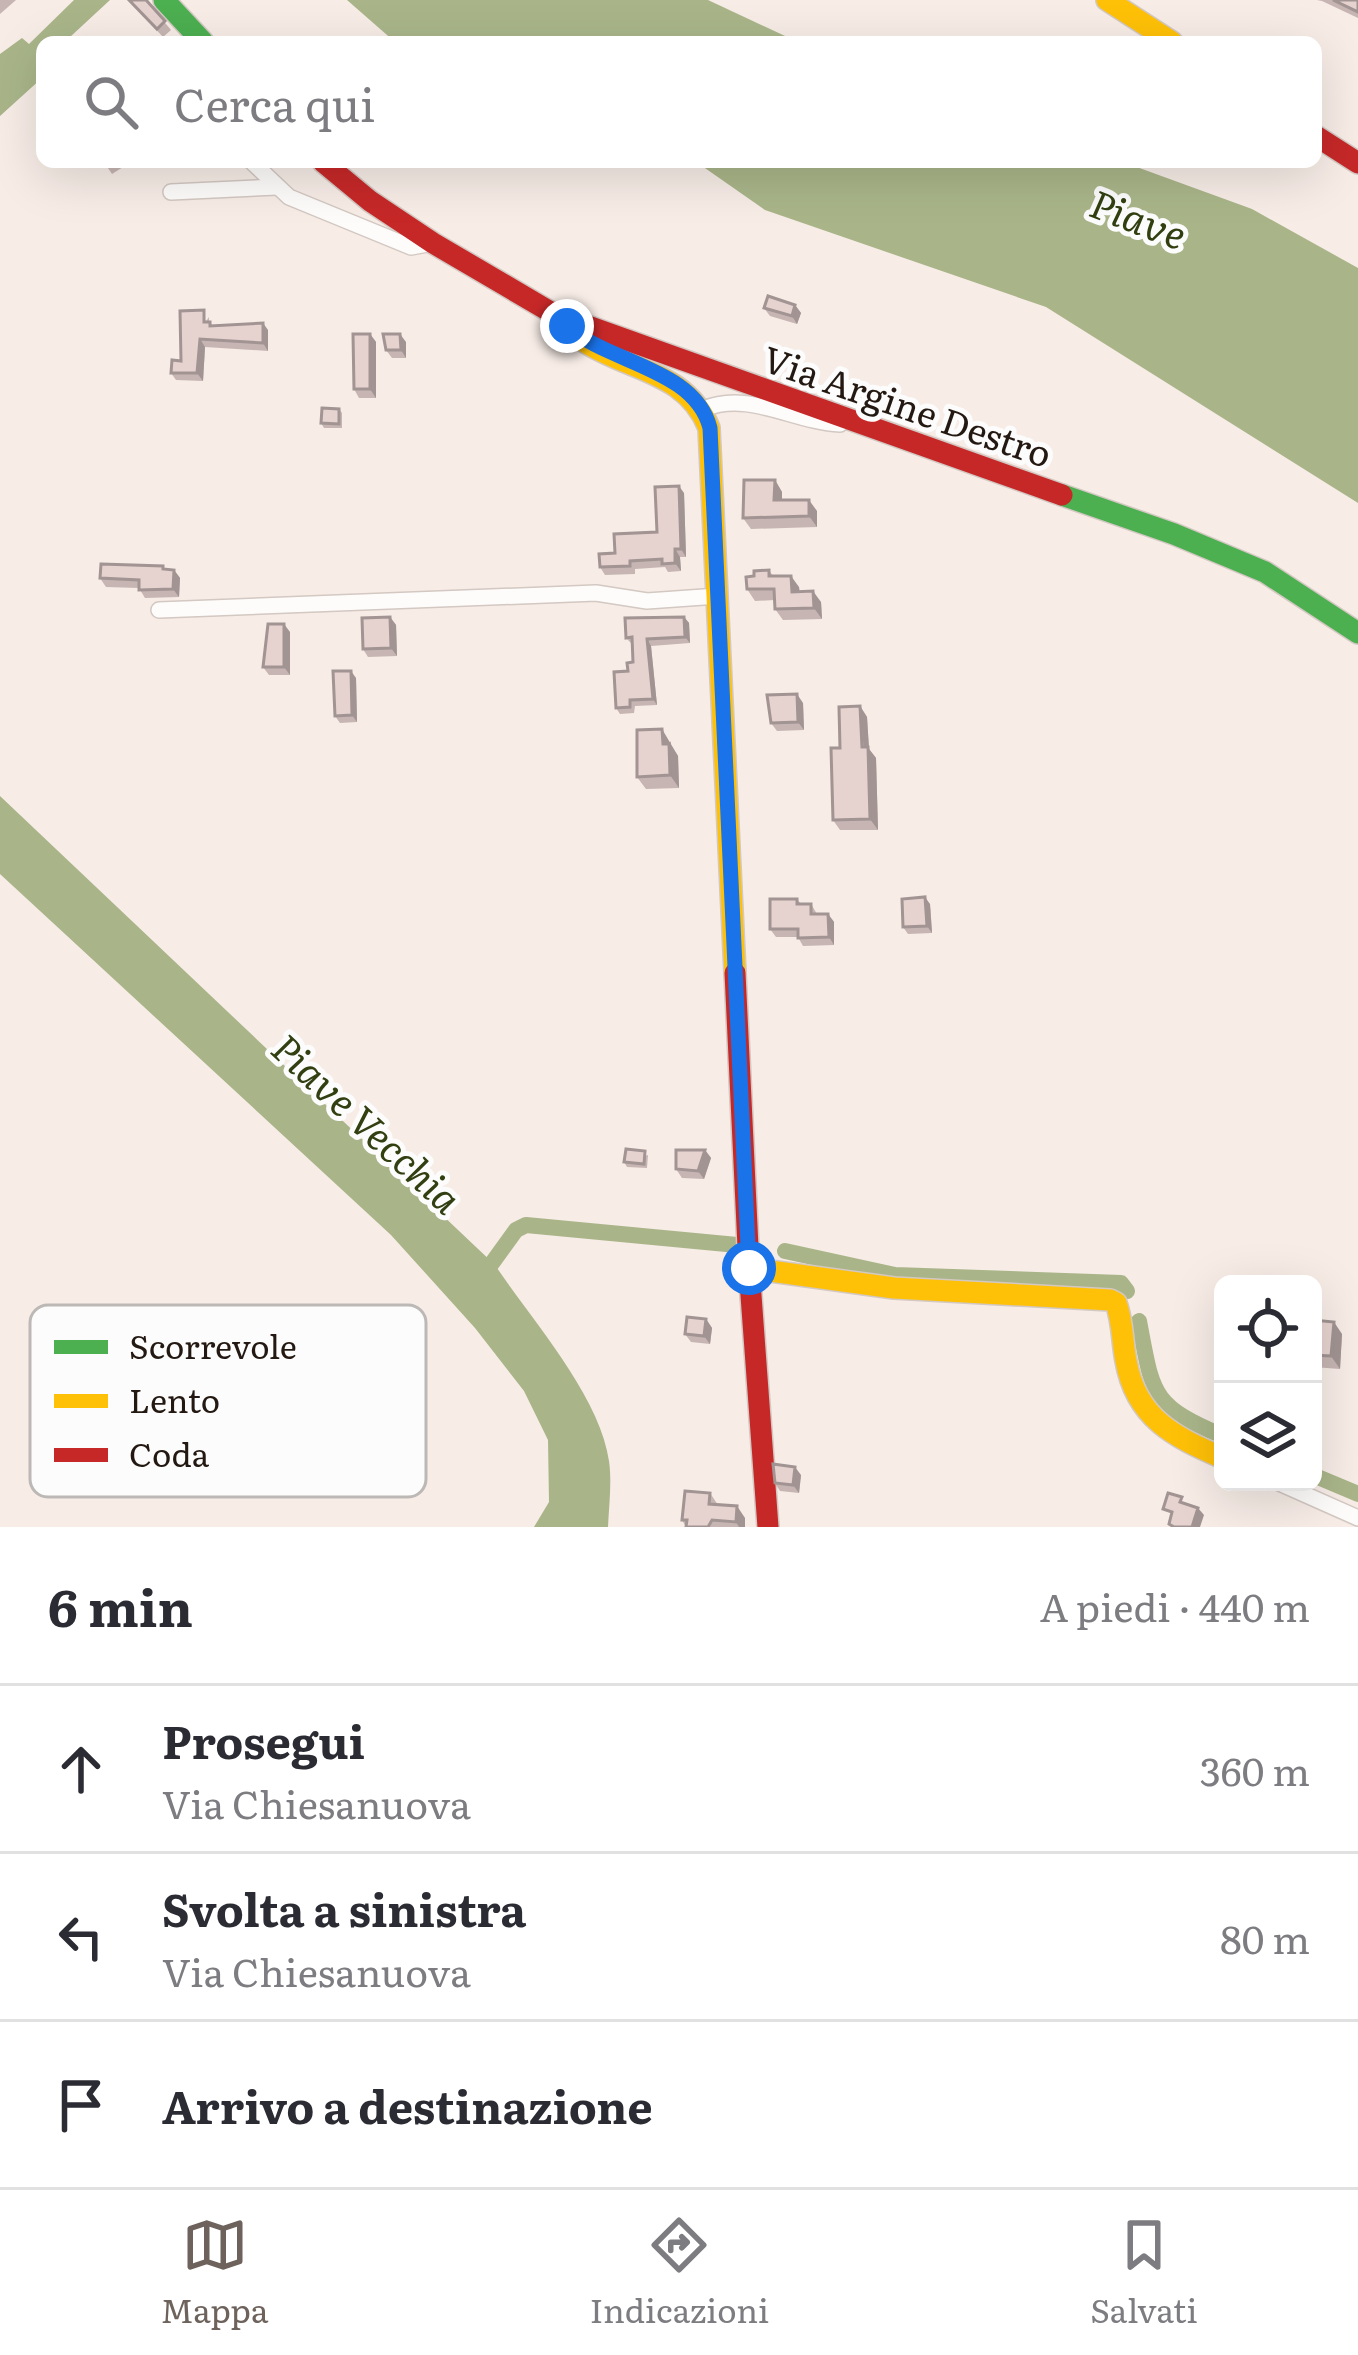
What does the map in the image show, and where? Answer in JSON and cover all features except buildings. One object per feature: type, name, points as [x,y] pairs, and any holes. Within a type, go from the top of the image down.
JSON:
[{"type":"street","points":[[164,0],[193,36]]},
{"type":"street","points":[[1107,0],[1163,36]]},
{"type":"street","points":[[1322,140],[1358,163]]},
{"type":"street","name":"Via Argine Destro","points":[[258,168],[289,197],[411,247],[434,243]]},
{"type":"street","name":"Via Argine Destro","points":[[330,168],[434,243],[554,314],[1174,534],[1265,572],[1358,633]]},
{"type":"street","name":"Via Argine Destro","points":[[171,192],[277,187]]},
{"type":"street","points":[[554,314],[581,340],[686,391],[704,409],[711,448],[749,1268],[768,1527]]},
{"type":"street","points":[[704,409],[738,400],[814,423],[858,425]]},
{"type":"street","points":[[159,610],[596,593],[646,602],[718,596]]},
{"type":"street","points":[[749,1268],[894,1288],[1110,1300],[1123,1319],[1131,1387],[1140,1406],[1155,1426],[1214,1454]]},
{"type":"street","points":[[1297,1491],[1358,1518]]},
{"type":"water","points":[[74,0],[110,0],[71,36],[37,36]]},
{"type":"water","points":[[347,0],[708,0],[785,36],[388,36]]},
{"type":"water","points":[[36,37],[36,83],[0,116],[0,54],[22,38],[29,44]]},
{"type":"water","name":"Piave","points":[[705,168],[1139,168],[1252,209],[1358,268],[1358,503],[1046,307],[765,210]]},
{"type":"water","points":[[0,796],[495,1265],[562,1359],[603,1436],[609,1461],[608,1527],[534,1527],[549,1502],[548,1440],[524,1391],[391,1235],[0,874]]},
{"type":"waterway","points":[[482,1277],[516,1230],[526,1225],[737,1245]]},
{"type":"waterway","points":[[785,1251],[895,1275],[1121,1283],[1127,1291]]},
{"type":"waterway","points":[[1139,1321],[1159,1394],[1181,1415],[1214,1432]]},
{"type":"waterway","points":[[1322,1479],[1358,1494]]},
{"type":"traffic: fast","points":[[164,0],[197,36]]},
{"type":"traffic: fast","points":[[1062,495],[1265,572],[1358,633]]},
{"type":"traffic: slow","points":[[1107,0],[1163,36]]},
{"type":"traffic: slow","points":[[554,314],[599,350],[686,394],[709,428],[735,973]]},
{"type":"traffic: slow","points":[[749,1268],[894,1288],[1110,1300],[1116,1303],[1138,1397],[1173,1433],[1214,1454]]},
{"type":"traffic: jam","points":[[1322,140],[1358,163]]},
{"type":"traffic: jam","points":[[330,168],[433,243],[554,314],[1062,495]]},
{"type":"traffic: jam","points":[[735,973],[768,1527]]},
{"type":"route","points":[[567,326],[581,340],[686,391],[704,409],[710,428],[749,1268]]},
{"type":"water label","name":"Piave Vecchia","points":[[366,1124]]}]
